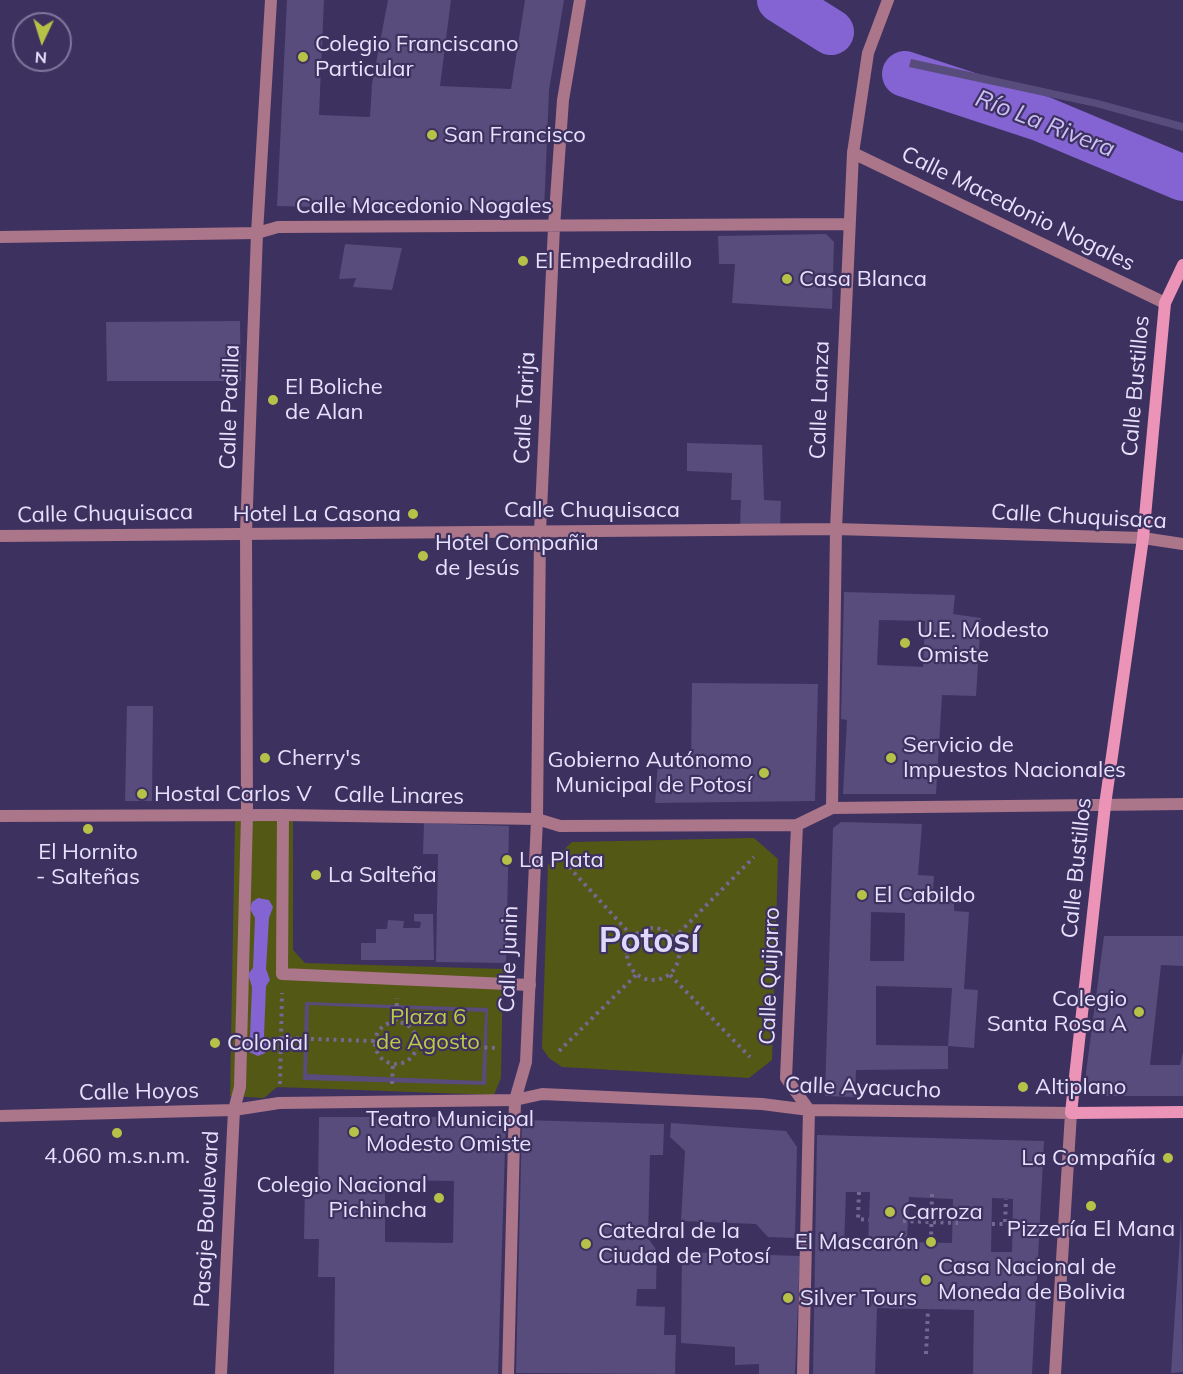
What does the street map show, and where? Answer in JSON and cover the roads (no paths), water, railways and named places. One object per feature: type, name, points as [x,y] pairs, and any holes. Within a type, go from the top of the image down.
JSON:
[{"type":"main road","name":"Calle Bustillos","points":[[1071,1113],[1105,805],[1143,537],[1165,303],[1183,265]]},
{"type":"main road","name":"Calle Ayacucho","points":[[1071,1113],[1183,1112]]},
{"type":"street","name":"Calle Padilla","points":[[247,815],[246,532],[257,233],[271,0]]},
{"type":"street","name":"Calle Tarija","points":[[537,819],[540,532],[554,227],[563,100],[580,0]]},
{"type":"street","name":"Calle Lanza","points":[[832,808],[836,529],[848,224],[853,153],[868,53],[888,0]]},
{"type":"street","name":"Calle Macedonio Nogales","points":[[853,153],[1165,303]]},
{"type":"street","name":"Calle Macedonio Nogales","points":[[0,237],[257,233],[278,228],[848,224]]},
{"type":"street","name":"Calle Chuquisaca","points":[[0,536],[246,532],[836,529],[1143,537],[1183,544]]},
{"type":"street","points":[[797,825],[832,808],[1183,804]]},
{"type":"street","name":"Pasaje Boulevard","points":[[221,1374],[234,1110],[240,1087],[247,815]]},
{"type":"street","points":[[283,815],[282,974],[530,985]]},
{"type":"street","name":"Calle Linares","points":[[0,816],[283,815],[537,819],[560,826],[797,825]]},
{"type":"street","name":"Calle Junin","points":[[508,1374],[515,1100],[526,1062],[537,819]]},
{"type":"street","name":"Calle Quijarro","points":[[797,825],[786,1078],[808,1110]]},
{"type":"street","name":"Calle Ayacucho","points":[[515,1100],[542,1094],[762,1104],[808,1110],[1071,1113]]},
{"type":"street","name":"Calle Hoyos","points":[[0,1116],[234,1110],[279,1103],[515,1100]]},
{"type":"street","points":[[803,1374],[808,1110]]},
{"type":"street","name":"Calle Bustillos","points":[[1055,1374],[1071,1113]]},
{"type":"waterway","name":"Río La Rivera","points":[[780,0],[831,32]]},
{"type":"waterway","name":"Río La Rivera","points":[[905,74],[1042,119],[1183,178]]},
{"type":"place","name":"Colegio Franciscano Particular","points":[[303,57]]},
{"type":"place","name":"San Francisco","points":[[432,135]]},
{"type":"place","name":"El Empedradillo","points":[[523,261]]},
{"type":"place","name":"Casa Blanca","points":[[787,279]]},
{"type":"place","name":"El Boliche de Alan","points":[[273,400]]},
{"type":"place","name":"Hotel La Casona","points":[[413,514]]},
{"type":"place","name":"Hotel Compañia de Jesús","points":[[423,556]]},
{"type":"place","name":"U.E. Modesto Omiste","points":[[905,643]]},
{"type":"place","name":"Cherry's","points":[[265,758]]},
{"type":"place","name":"Servicio de Impuestos Nacionales","points":[[891,758]]},
{"type":"place","name":"Gobierno Autónomo Municipal de Potosí","points":[[764,773]]},
{"type":"place","name":"Hostal Carlos V","points":[[142,794]]},
{"type":"place","name":"El Hornito - Salteñas","points":[[88,829]]},
{"type":"place","name":"La Plata","points":[[507,860]]},
{"type":"place","name":"La Salteña","points":[[316,875]]},
{"type":"place","name":"El Cabildo","points":[[862,895]]},
{"type":"place","name":"Colegio Santa Rosa A","points":[[1139,1012]]},
{"type":"place","name":"Colonial","points":[[215,1043]]},
{"type":"place","name":"Altiplano","points":[[1023,1087]]},
{"type":"place","name":"Teatro Municipal Modesto Omiste","points":[[354,1132]]},
{"type":"place","name":"4.060 m.s.n.m.","points":[[117,1133]]},
{"type":"place","name":"La Compañía","points":[[1168,1158]]},
{"type":"place","name":"Colegio Nacional Pichincha","points":[[439,1198]]},
{"type":"place","name":"Pizzería El Mana","points":[[1091,1206]]},
{"type":"place","name":"Carroza","points":[[890,1212]]},
{"type":"place","name":"El Mascarón","points":[[931,1242]]},
{"type":"place","name":"Catedral de la Ciudad de Potosí","points":[[586,1244]]},
{"type":"place","name":"Casa Nacional de Moneda de Bolivia","points":[[926,1280]]},
{"type":"place","name":"Silver Tours","points":[[788,1298]]},
{"type":"district","name":"Potosí","points":[[649,942]]},
{"type":"park label","name":"Plaza 6 de Agosto","points":[[428,1030]]}]
